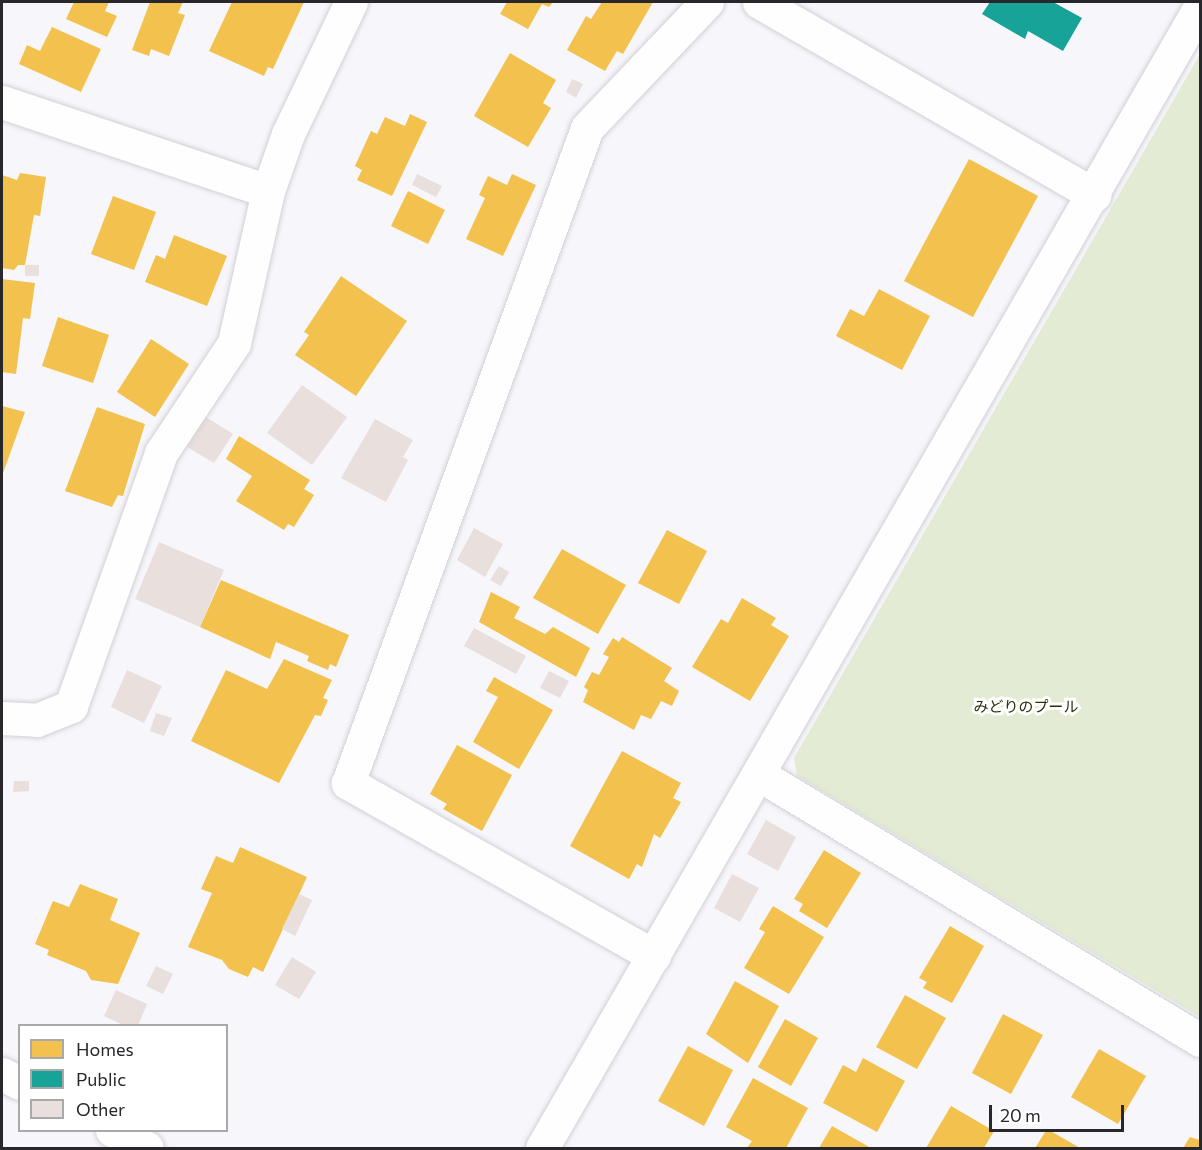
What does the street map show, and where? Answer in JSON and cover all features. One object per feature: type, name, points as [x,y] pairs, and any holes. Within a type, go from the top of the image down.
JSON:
[{"type":"street","points":[[2,718],[37,720],[71,706],[161,453],[234,343],[268,191],[288,134],[351,2]]},
{"type":"street","points":[[654,956],[348,783],[587,128],[707,2]]},
{"type":"street","points":[[759,2],[1094,195]]},
{"type":"street","points":[[542,1149],[1094,195],[1200,7]]},
{"type":"street","points":[[2,102],[268,191]]},
{"type":"street","points":[[758,774],[1200,1040]]},
{"type":"street","points":[[2,1074],[18,1082]]},
{"type":"street","points":[[114,1132],[147,1149]]},
{"type":"green space","name":"みどりのプール","points":[[1200,54],[1200,1017],[797,776],[794,758]]},
{"type":"building: Homes","points":[[74,2],[109,2],[105,11],[117,16],[107,37],[66,19]]},
{"type":"building: Homes","points":[[150,2],[183,2],[178,13],[185,15],[169,56],[151,49],[149,56],[132,50]]},
{"type":"building: Homes","points":[[232,2],[304,2],[273,69],[268,67],[264,76],[209,51]]},
{"type":"building: Homes","points":[[507,2],[553,2],[549,7],[542,4],[528,29],[500,14]]},
{"type":"building: Homes","points":[[602,2],[653,2],[623,54],[617,51],[605,71],[567,50],[586,16],[591,19]]},
{"type":"building: Homes","points":[[52,27],[101,49],[81,92],[19,64],[27,45],[40,51]]},
{"type":"building: Homes","points":[[510,53],[556,80],[543,103],[551,108],[528,147],[474,116]]},
{"type":"building: Homes","points":[[410,114],[427,122],[392,196],[357,180],[362,170],[355,166],[371,131],[377,134],[385,117],[405,126]]},
{"type":"building: Homes","points":[[969,159],[1038,196],[973,317],[904,281]]},
{"type":"building: Homes","points":[[20,173],[46,177],[40,216],[34,215],[25,265],[18,265],[14,270],[2,268],[2,175],[17,180]]},
{"type":"building: Homes","points":[[512,174],[536,185],[503,256],[466,239],[485,198],[479,195],[488,176],[507,185]]},
{"type":"building: Homes","points":[[408,191],[445,210],[428,244],[391,226]]},
{"type":"building: Homes","points":[[113,196],[156,212],[134,270],[91,254]]},
{"type":"building: Homes","points":[[174,235],[227,256],[207,306],[145,282],[156,255],[165,259]]},
{"type":"building: Homes","points":[[341,276],[407,321],[356,396],[295,355],[309,335],[304,332]]},
{"type":"building: Homes","points":[[2,279],[35,283],[30,319],[23,318],[16,374],[2,372]]},
{"type":"building: Homes","points":[[879,289],[930,316],[902,370],[836,336],[850,309],[864,316]]},
{"type":"building: Homes","points":[[58,317],[109,335],[93,383],[42,366]]},
{"type":"building: Homes","points":[[151,339],[189,364],[155,417],[117,392]]},
{"type":"building: Homes","points":[[2,406],[25,412],[2,476]]},
{"type":"building: Homes","points":[[97,407],[145,424],[123,496],[118,495],[112,507],[65,491]]},
{"type":"building: Homes","points":[[239,436],[310,480],[304,489],[314,495],[294,527],[288,524],[284,530],[236,501],[252,476],[226,459]]},
{"type":"building: Homes","points":[[667,530],[707,551],[679,604],[638,583]]},
{"type":"building: Homes","points":[[562,549],[626,585],[598,634],[533,598]]},
{"type":"building: Homes","points":[[221,580],[349,635],[336,667],[330,664],[328,670],[307,661],[309,656],[276,642],[270,659],[200,627]]},
{"type":"building: Homes","points":[[491,592],[520,607],[514,618],[545,634],[553,627],[590,648],[576,677],[479,622]]},
{"type":"building: Homes","points":[[742,598],[776,618],[771,625],[789,636],[750,701],[692,667],[721,619],[728,623]]},
{"type":"building: Homes","points":[[622,637],[672,668],[664,681],[679,691],[672,706],[661,701],[651,719],[641,715],[634,730],[583,702],[588,690],[584,687],[592,672],[599,675],[609,657],[603,654],[613,638],[619,642]]},
{"type":"building: Homes","points":[[284,659],[332,680],[323,698],[328,700],[321,716],[315,715],[279,783],[191,741],[226,670],[267,689]]},
{"type":"building: Homes","points":[[494,677],[553,710],[519,769],[473,742],[498,697],[486,691]]},
{"type":"building: Homes","points":[[457,745],[512,775],[482,831],[443,809],[447,804],[430,794]]},
{"type":"building: Homes","points":[[622,751],[681,783],[673,798],[681,802],[660,838],[654,834],[642,867],[637,864],[629,879],[570,846]]},
{"type":"building: Homes","points":[[240,847],[307,877],[263,972],[253,967],[248,977],[229,969],[222,960],[188,947],[212,893],[201,889],[216,856],[233,863]]},
{"type":"building: Homes","points":[[824,850],[861,873],[827,928],[799,911],[803,904],[794,899]]},
{"type":"building: Homes","points":[[80,884],[118,899],[110,920],[140,933],[118,984],[91,980],[86,971],[47,955],[49,950],[35,944],[53,901],[69,907]]},
{"type":"building: Homes","points":[[773,906],[824,937],[789,994],[744,968],[765,932],[759,929]]},
{"type":"building: Homes","points":[[950,926],[984,946],[952,1003],[923,988],[927,982],[919,978]]},
{"type":"building: Homes","points":[[735,981],[779,1006],[748,1063],[706,1034]]},
{"type":"building: Homes","points":[[905,995],[946,1018],[917,1069],[876,1047]]},
{"type":"building: Homes","points":[[1003,1014],[1043,1035],[1011,1094],[972,1073]]},
{"type":"building: Homes","points":[[785,1019],[818,1038],[791,1086],[758,1067]]},
{"type":"building: Homes","points":[[688,1046],[733,1070],[704,1126],[658,1101]]},
{"type":"building: Homes","points":[[1099,1049],[1146,1076],[1118,1124],[1071,1097]]},
{"type":"building: Homes","points":[[863,1058],[905,1081],[877,1132],[823,1103],[843,1065],[856,1072]]},
{"type":"building: Homes","points":[[753,1078],[808,1108],[786,1148],[747,1148],[752,1141],[726,1127]]},
{"type":"building: Homes","points":[[951,1106],[994,1131],[984,1148],[926,1148]]},
{"type":"building: Homes","points":[[832,1126],[871,1148],[819,1148]]},
{"type":"building: Homes","points":[[1047,1129],[1080,1148],[1035,1148]]},
{"type":"building: Homes","points":[[1190,1137],[1200,1140],[1200,1148],[1183,1148]]},
{"type":"building: Public","points":[[990,2],[1053,2],[1082,18],[1063,51],[1028,31],[1025,39],[982,14]]},
{"type":"building: Other","points":[[572,79],[583,84],[576,98],[566,92]]},
{"type":"building: Other","points":[[417,174],[442,186],[436,197],[412,185]]},
{"type":"building: Other","points":[[25,265],[39,265],[39,276],[25,276]]},
{"type":"building: Other","points":[[302,385],[347,417],[312,465],[267,433]]},
{"type":"building: Other","points":[[206,417],[233,434],[214,463],[187,447]]},
{"type":"building: Other","points":[[375,419],[413,440],[403,457],[408,460],[386,502],[341,478]]},
{"type":"building: Other","points":[[474,528],[503,544],[485,577],[457,560]]},
{"type":"building: Other","points":[[159,542],[224,570],[200,627],[135,599]]},
{"type":"building: Other","points":[[499,566],[509,572],[501,586],[490,580]]},
{"type":"building: Other","points":[[474,628],[526,656],[516,674],[464,646]]},
{"type":"building: Other","points":[[127,670],[162,686],[144,723],[111,707]]},
{"type":"building: Other","points":[[549,671],[569,681],[560,698],[540,688]]},
{"type":"building: Other","points":[[156,713],[172,718],[164,736],[150,731]]},
{"type":"building: Other","points":[[14,781],[29,781],[29,791],[13,792]]},
{"type":"building: Other","points":[[766,820],[796,837],[778,871],[747,854]]},
{"type":"building: Other","points":[[732,874],[759,888],[740,922],[714,908]]},
{"type":"building: Other","points":[[299,894],[312,900],[295,936],[282,929]]},
{"type":"building: Other","points":[[292,957],[316,972],[299,999],[275,985]]},
{"type":"building: Other","points":[[156,966],[173,974],[163,994],[146,986]]},
{"type":"building: Other","points":[[116,990],[147,1004],[139,1024],[121,1024],[104,1016]]}]
